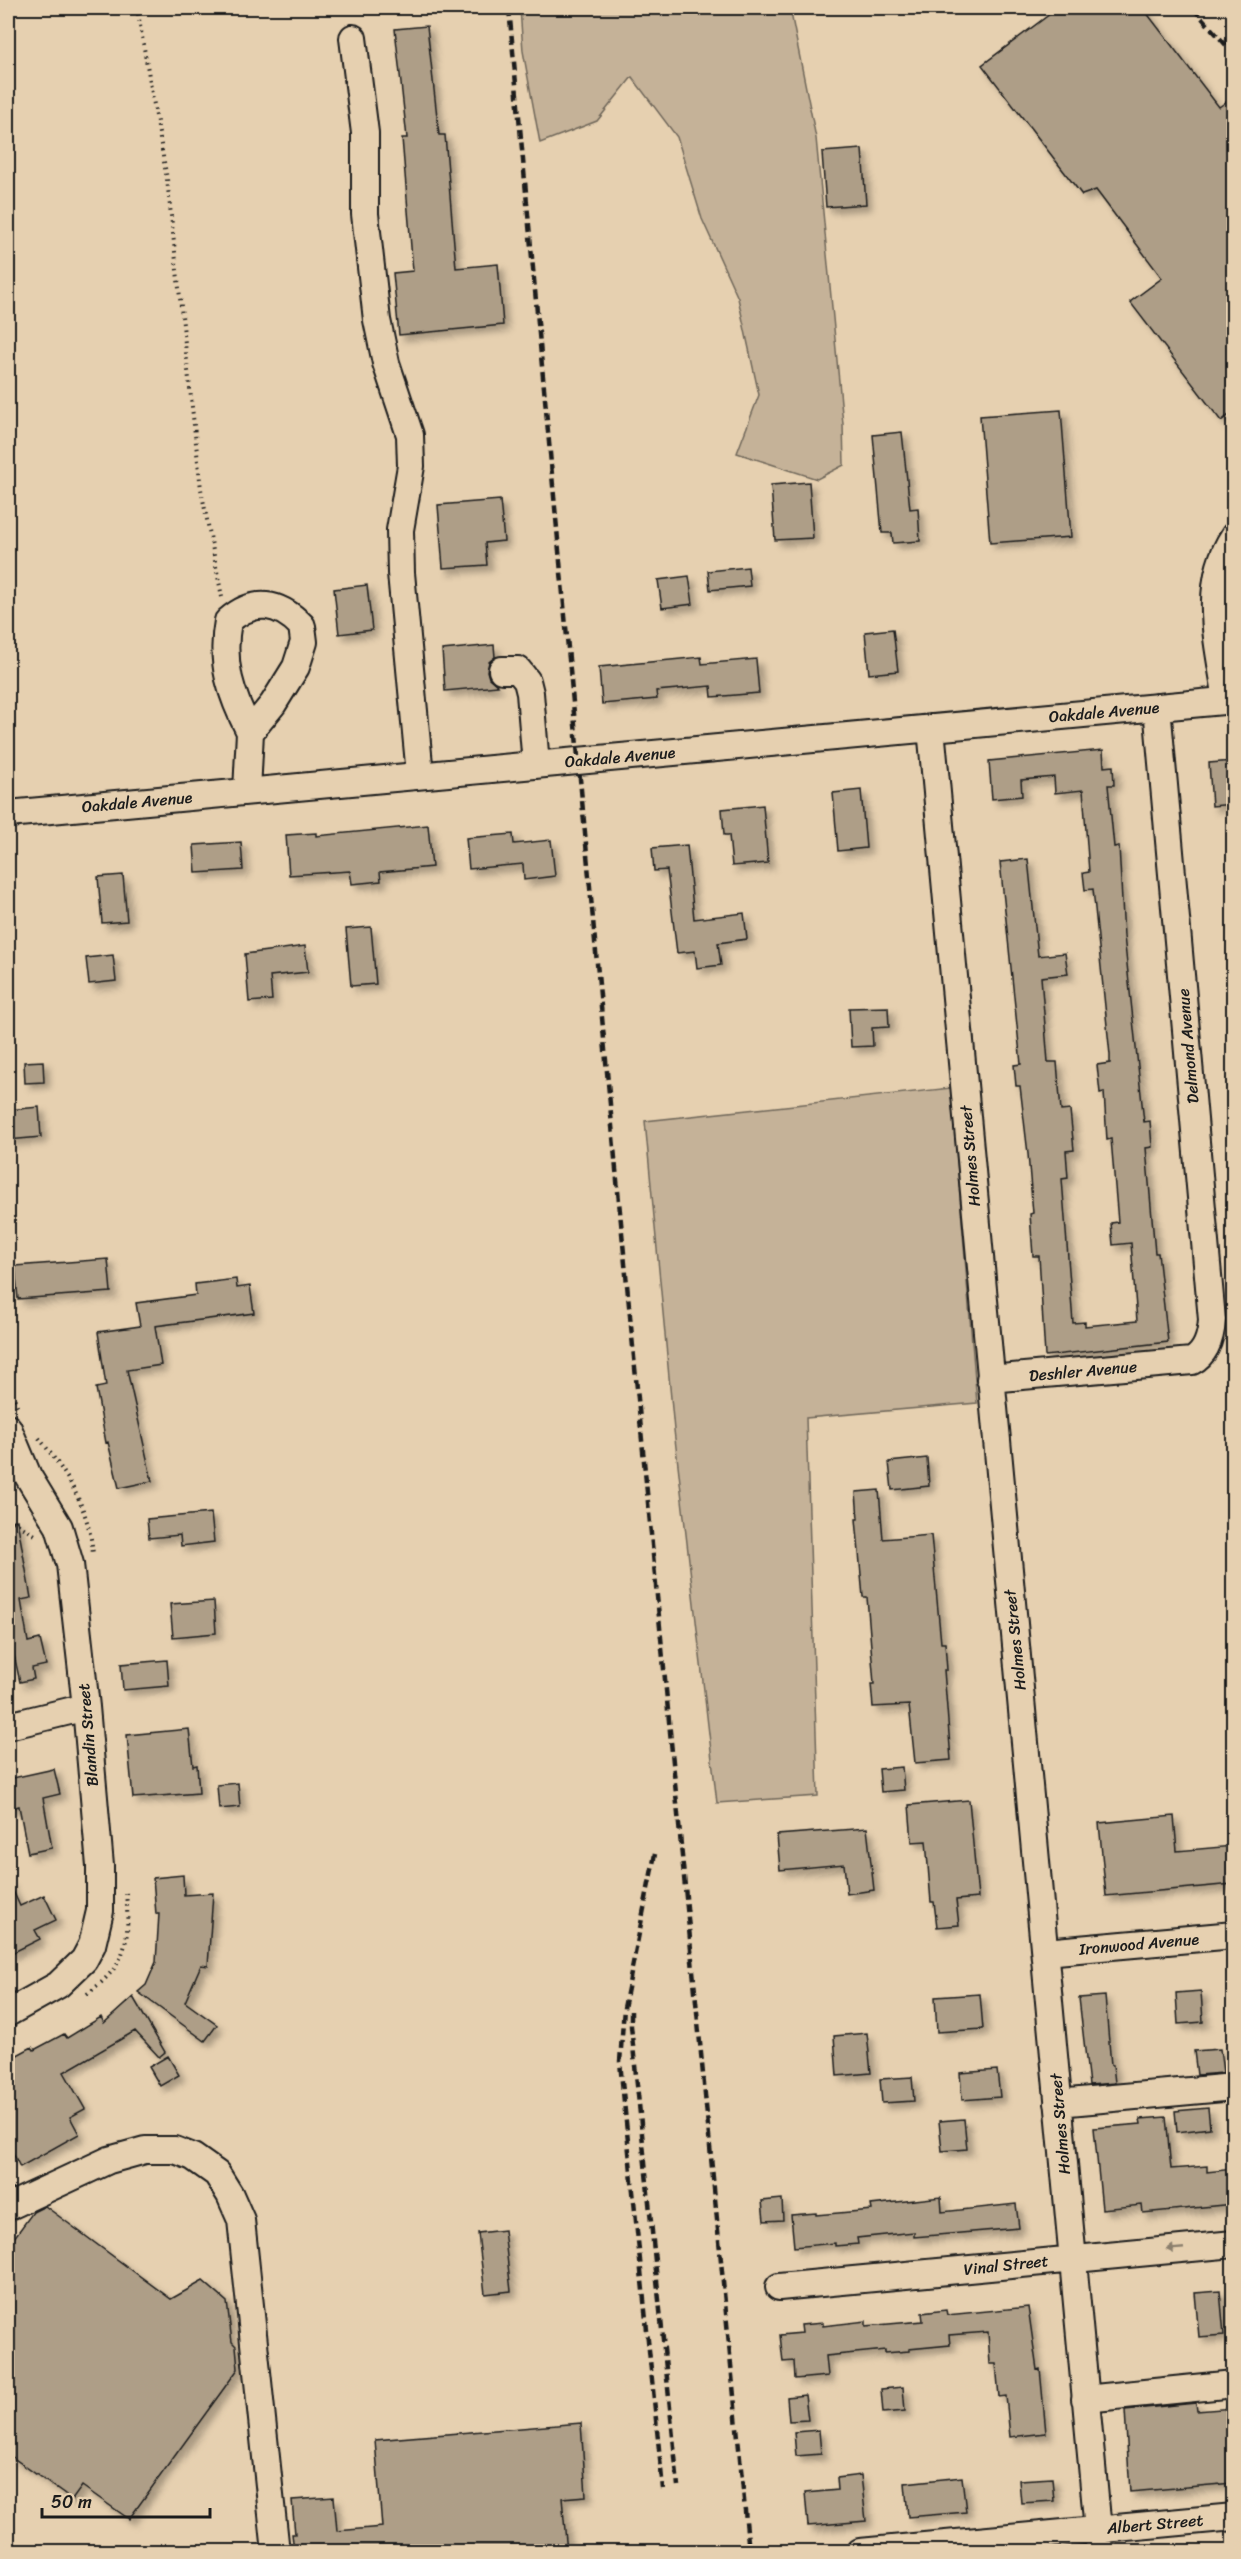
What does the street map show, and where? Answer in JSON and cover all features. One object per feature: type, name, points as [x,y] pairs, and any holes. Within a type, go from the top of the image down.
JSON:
[{"type":"street","points":[[353,38],[364,132],[365,214],[377,321],[386,363],[410,435],[411,466],[400,531],[401,573],[420,775]]},
{"type":"street","points":[[1230,700],[1213,608],[1221,563],[1233,536]]},
{"type":"street","points":[[247,791],[250,732],[238,708],[225,664],[228,621],[248,607],[280,608],[302,626],[304,642],[296,667],[273,704],[250,732]]},
{"type":"street","points":[[502,670],[518,670],[527,681],[536,765]]},
{"type":"street","name":"Oakdale Avenue","points":[[8,814],[1230,700]]},
{"type":"street","name":"Delmond Avenue","points":[[1157,707],[1212,1320],[1212,1333],[1201,1356],[1192,1361],[1176,1364]]},
{"type":"street","name":"Holmes Street","points":[[931,728],[1099,2541]]},
{"type":"street","name":"Deshler Avenue","points":[[990,1379],[1176,1364]]},
{"type":"street","name":"Blandin Street","points":[[8,1428],[18,1479],[59,1527],[70,1564],[100,1866],[98,1927],[84,1960],[58,1985],[8,2013]]},
{"type":"street","points":[[8,1726],[86,1707]]},
{"type":"street","name":"Ironwood Avenue","points":[[1045,1952],[1233,1935]]},
{"type":"street","points":[[1058,2103],[1233,2087]]},
{"type":"street","points":[[8,2207],[109,2160],[145,2150],[175,2150],[193,2157],[217,2174],[230,2195],[240,2220],[276,2552]]},
{"type":"street","name":"Vinal Street","points":[[779,2287],[1233,2244]]},
{"type":"street","points":[[1085,2399],[1233,2384]]},
{"type":"street","name":"Albert Street","points":[[861,2552],[1099,2541],[1233,2517]]},
{"type":"path","points":[[136,8],[166,179],[201,489],[228,621]]},
{"type":"path","points":[[8,1518],[25,1527],[38,1538]]},
{"type":"shaded area","points":[[520,8],[790,8],[816,138],[843,424],[844,465],[817,479],[737,453],[759,395],[738,298],[702,219],[677,137],[632,77],[597,121],[540,143],[523,51]]},
{"type":"shaded area","points":[[951,1088],[977,1403],[806,1418],[818,1796],[717,1803],[674,1430],[645,1121]]},
{"type":"building","points":[[1058,8],[1143,8],[1219,107],[1233,97],[1233,412],[1221,421],[1130,302],[1162,278],[1096,190],[1082,195],[982,65]]},
{"type":"building","points":[[427,26],[439,135],[445,135],[456,268],[498,264],[503,325],[399,335],[393,273],[413,271],[402,138],[407,138],[395,29]]},
{"type":"building","points":[[862,149],[866,204],[826,207],[822,152]]},
{"type":"building","points":[[1061,410],[1071,537],[990,543],[980,416]]},
{"type":"building","points":[[902,432],[910,509],[918,508],[920,541],[893,543],[892,533],[882,533],[873,435]]},
{"type":"building","points":[[809,482],[813,538],[775,540],[771,485]]},
{"type":"building","points":[[500,500],[504,541],[485,543],[487,565],[443,568],[438,505]]},
{"type":"building","points":[[748,567],[750,586],[710,590],[708,571]]},
{"type":"building","points":[[689,576],[693,604],[662,608],[658,580]]},
{"type":"building","points":[[367,585],[372,630],[339,634],[334,589]]},
{"type":"building","points":[[893,629],[898,671],[869,674],[865,632]]},
{"type":"building","points":[[494,645],[495,657],[489,662],[487,671],[489,678],[498,686],[445,691],[442,650]]},
{"type":"building","points":[[701,657],[702,664],[756,659],[759,693],[712,697],[711,686],[656,691],[657,699],[602,704],[599,667]]},
{"type":"building","points":[[1103,750],[1104,767],[1113,766],[1114,785],[1108,785],[1114,847],[1119,846],[1124,936],[1144,1122],[1150,1121],[1152,1147],[1146,1148],[1155,1253],[1158,1253],[1168,1342],[1045,1356],[1039,1256],[1033,1256],[1030,1214],[1033,1213],[1028,1154],[1020,1086],[1016,1086],[1014,1065],[1021,1064],[1000,862],[1028,859],[1038,956],[1065,953],[1068,974],[1041,977],[1048,1062],[1057,1062],[1061,1111],[1070,1110],[1074,1150],[1066,1151],[1068,1178],[1062,1179],[1073,1323],[1085,1322],[1085,1326],[1137,1321],[1131,1243],[1113,1245],[1111,1223],[1118,1222],[1111,1139],[1107,1140],[1104,1092],[1100,1093],[1097,1065],[1110,1063],[1110,1055],[1093,889],[1085,890],[1083,873],[1089,872],[1083,790],[1055,793],[1054,777],[1021,780],[1022,796],[992,799],[989,761]]},
{"type":"building","points":[[1233,761],[1233,804],[1212,806],[1209,763]]},
{"type":"building","points":[[861,790],[866,848],[838,851],[833,793]]},
{"type":"building","points":[[763,805],[768,863],[732,866],[729,835],[724,835],[722,809]]},
{"type":"building","points":[[428,825],[432,867],[380,872],[381,881],[352,884],[350,871],[289,875],[286,835],[316,833],[316,836]]},
{"type":"building","points":[[513,834],[514,844],[551,840],[555,876],[524,880],[523,864],[469,869],[466,838]]},
{"type":"building","points":[[241,842],[243,870],[196,873],[194,845]]},
{"type":"building","points":[[687,845],[694,919],[744,913],[747,939],[718,943],[721,965],[697,968],[695,951],[677,953],[667,870],[654,871],[652,848]]},
{"type":"building","points":[[123,875],[127,921],[102,923],[98,877]]},
{"type":"building","points":[[371,927],[376,984],[351,986],[346,929]]},
{"type":"building","points":[[305,946],[308,972],[270,976],[272,1000],[249,1002],[245,954]]},
{"type":"building","points":[[113,955],[116,981],[89,984],[86,958]]},
{"type":"building","points":[[888,1007],[889,1027],[872,1028],[873,1046],[851,1047],[849,1008]]},
{"type":"building","points":[[43,1061],[44,1082],[25,1083],[24,1062]]},
{"type":"building","points":[[39,1107],[41,1137],[8,1140],[8,1110]]},
{"type":"building","points":[[108,1259],[111,1292],[18,1299],[15,1266]]},
{"type":"building","points":[[236,1279],[237,1288],[250,1286],[254,1313],[155,1326],[161,1365],[127,1370],[152,1481],[119,1488],[108,1442],[106,1443],[96,1388],[106,1386],[98,1332],[140,1326],[136,1303],[196,1295],[195,1284]]},
{"type":"building","points":[[927,1458],[929,1486],[892,1490],[889,1462]]},
{"type":"building","points":[[879,1490],[883,1539],[931,1535],[941,1643],[945,1643],[947,1670],[944,1670],[951,1760],[915,1763],[909,1705],[873,1707],[871,1684],[874,1684],[867,1597],[863,1597],[856,1492]]},
{"type":"building","points":[[211,1513],[214,1542],[181,1546],[180,1535],[149,1538],[147,1519]]},
{"type":"building","points":[[17,1520],[31,1598],[21,1600],[28,1642],[40,1639],[46,1665],[32,1668],[34,1679],[20,1682],[8,1628],[8,1521]]},
{"type":"building","points":[[214,1601],[216,1633],[173,1637],[170,1604]]},
{"type":"building","points":[[167,1660],[169,1686],[123,1690],[121,1664]]},
{"type":"building","points":[[189,1729],[193,1766],[197,1765],[199,1793],[133,1798],[127,1735]]},
{"type":"building","points":[[902,1767],[904,1790],[881,1792],[879,1769]]},
{"type":"building","points":[[54,1769],[60,1794],[43,1798],[52,1848],[28,1853],[19,1806],[8,1809],[8,1779]]},
{"type":"building","points":[[238,1783],[240,1807],[219,1809],[217,1785]]},
{"type":"building","points":[[969,1800],[978,1898],[956,1900],[959,1925],[937,1927],[934,1902],[931,1902],[926,1841],[912,1842],[909,1805]]},
{"type":"building","points":[[1174,1816],[1177,1851],[1233,1846],[1233,1884],[1106,1896],[1099,1823]]},
{"type":"building","points":[[867,1828],[874,1890],[847,1894],[844,1864],[780,1870],[777,1835]]},
{"type":"building","points":[[183,1875],[184,1895],[213,1893],[208,1966],[201,1965],[185,2002],[217,2025],[205,2041],[138,1992],[146,1985],[156,1962],[159,1914],[156,1914],[153,1878]]},
{"type":"building","points":[[8,1880],[20,1906],[44,1895],[56,1920],[35,1930],[40,1939],[8,1955]]},
{"type":"building","points":[[1201,1991],[1203,2022],[1178,2024],[1176,1993]]},
{"type":"building","points":[[980,1994],[983,2029],[937,2032],[935,1997]]},
{"type":"building","points":[[1105,1996],[1111,2065],[1113,2065],[1115,2083],[1089,2085],[1079,1998]]},
{"type":"building","points":[[133,1997],[165,2052],[159,2057],[135,2031],[64,2072],[85,2109],[70,2117],[79,2134],[20,2167],[8,2143],[8,2060],[32,2047],[34,2050],[64,2034],[67,2038],[101,2017],[104,2023]]},
{"type":"building","points":[[867,2033],[871,2073],[837,2076],[834,2036]]},
{"type":"building","points":[[1220,2049],[1223,2073],[1197,2075],[1194,2051]]},
{"type":"building","points":[[168,2056],[179,2075],[160,2086],[149,2067]]},
{"type":"building","points":[[997,2070],[1000,2097],[962,2100],[960,2073]]},
{"type":"building","points":[[912,2077],[914,2101],[882,2103],[880,2079]]},
{"type":"building","points":[[1208,2108],[1210,2128],[1177,2132],[1175,2111]]},
{"type":"building","points":[[1166,2117],[1171,2169],[1207,2166],[1207,2172],[1233,2169],[1233,2204],[1143,2213],[1142,2205],[1102,2209],[1094,2128],[1141,2124],[1140,2119]]},
{"type":"building","points":[[964,2119],[967,2149],[942,2151],[939,2121]]},
{"type":"building","points":[[941,2197],[942,2212],[1016,2204],[1019,2228],[914,2237],[914,2232],[857,2238],[858,2244],[835,2246],[835,2243],[794,2247],[791,2215],[872,2210],[871,2205]]},
{"type":"building","points":[[782,2199],[783,2220],[764,2221],[762,2201]]},
{"type":"building","points":[[45,2206],[171,2299],[203,2281],[227,2302],[238,2369],[129,2519],[82,2486],[72,2500],[8,2454],[8,2246],[33,2212]]},
{"type":"building","points":[[504,2230],[511,2291],[485,2294],[478,2233]]},
{"type":"building","points":[[1220,2291],[1224,2335],[1199,2337],[1195,2293]]},
{"type":"building","points":[[1028,2307],[1037,2370],[1040,2369],[1046,2433],[1010,2437],[1006,2396],[999,2397],[996,2364],[990,2364],[988,2332],[949,2335],[950,2345],[909,2349],[909,2351],[885,2353],[885,2350],[826,2356],[828,2376],[795,2379],[794,2361],[783,2362],[780,2335],[802,2333],[801,2325],[823,2323],[823,2326],[866,2321],[866,2326],[923,2321],[922,2313],[946,2310],[947,2315]]},
{"type":"building","points":[[903,2387],[905,2411],[883,2413],[881,2389]]},
{"type":"building","points":[[805,2395],[808,2420],[789,2421],[787,2397]]},
{"type":"building","points":[[1196,2403],[1197,2411],[1233,2408],[1233,2430],[1230,2430],[1233,2483],[1130,2492],[1125,2410]]},
{"type":"building","points":[[581,2423],[586,2496],[562,2498],[567,2552],[294,2552],[292,2500],[334,2497],[337,2531],[382,2527],[375,2440]]},
{"type":"building","points":[[819,2430],[821,2454],[796,2456],[794,2432]]},
{"type":"building","points":[[861,2475],[866,2521],[808,2526],[805,2493],[838,2490],[837,2478]]},
{"type":"building","points":[[962,2477],[966,2512],[908,2517],[905,2483]]},
{"type":"building","points":[[1052,2478],[1054,2501],[1021,2503],[1019,2480]]},
{"type":"railway","points":[[509,8],[618,1191],[749,2552]]},
{"type":"railway","points":[[1193,8],[1234,54]]},
{"type":"railway","points":[[655,1854],[624,2008],[620,2062],[663,2489]]},
{"type":"railway","points":[[631,2011],[678,2486]]}]
